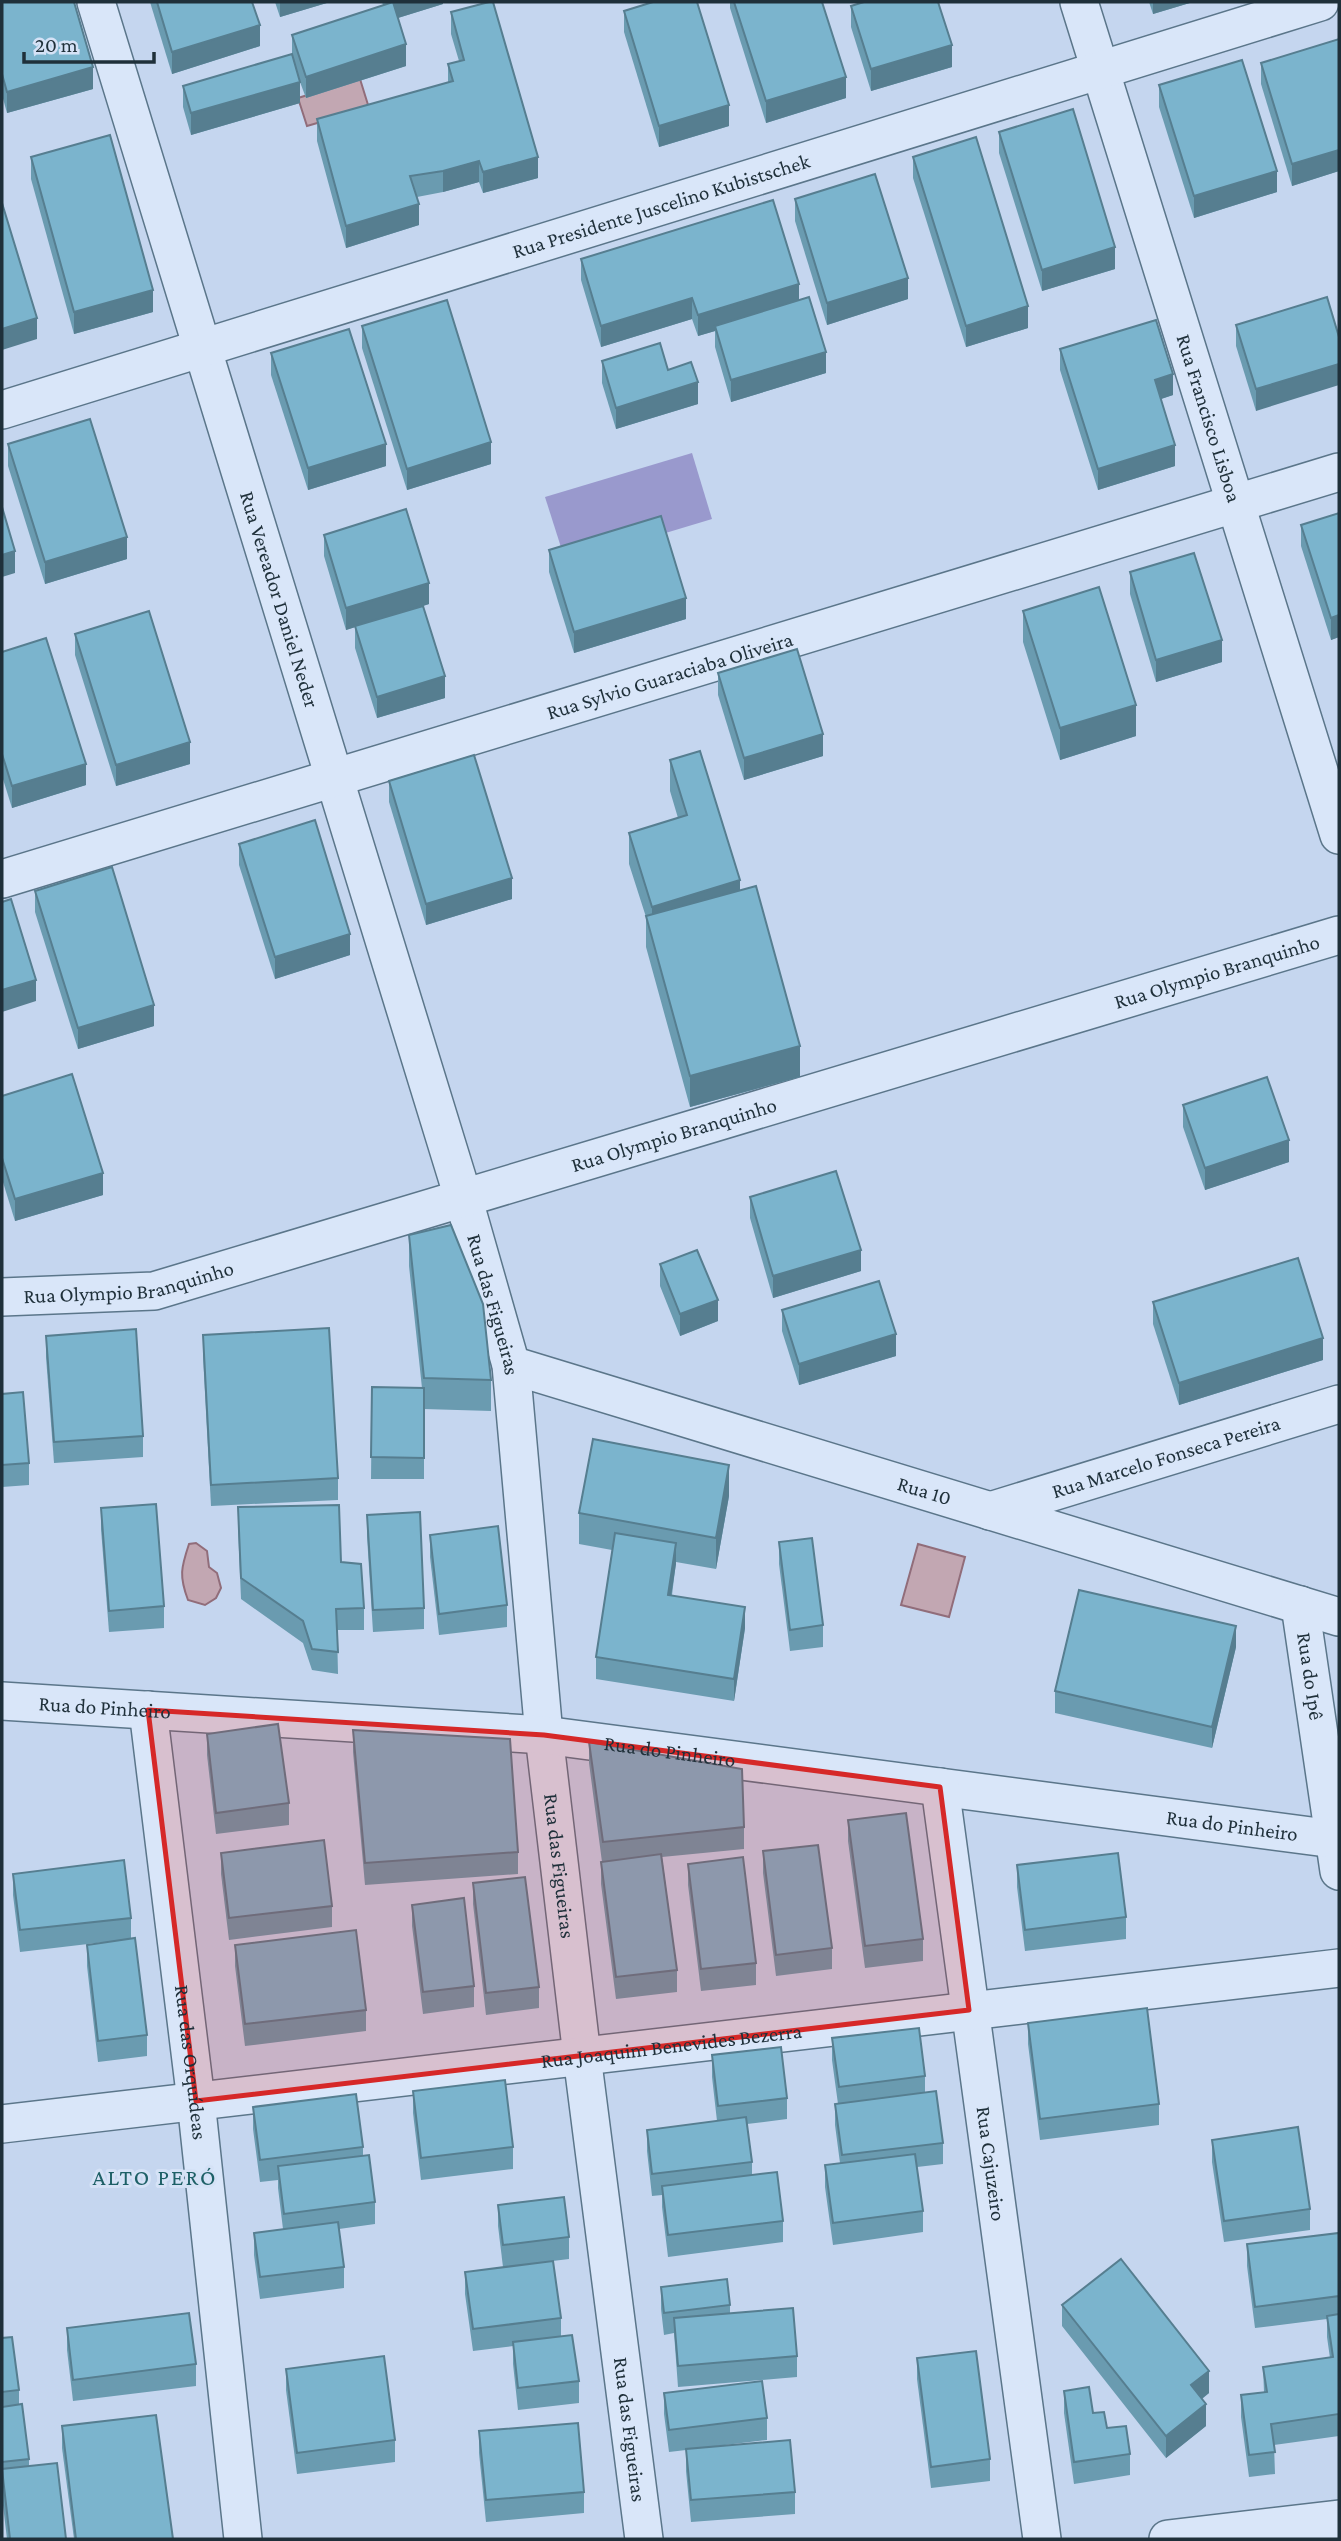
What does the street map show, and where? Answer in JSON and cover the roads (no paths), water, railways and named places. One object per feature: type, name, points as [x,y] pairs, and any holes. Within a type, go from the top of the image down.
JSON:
[{"type":"street","name":"Rua Vereador Daniel Neder","points":[[96,2],[463,1197]]},
{"type":"street","name":"Rua Francisco Lisboa","points":[[1079,2],[1339,835]]},
{"type":"street","name":"Rua Presidente Juscelino Kubistschek","points":[[2,410],[1320,2]]},
{"type":"street","name":"Rua Sylvio Guaraciaba Oliveira","points":[[2,879],[1339,472]]},
{"type":"street","name":"Rua Olympio Branquinho","points":[[2,1297],[154,1291],[1339,935]]},
{"type":"street","name":"Rua das Figueiras","points":[[463,1197],[511,1365],[544,1735],[644,2539]]},
{"type":"street","name":"Rua 10","points":[[511,1365],[1339,1617]]},
{"type":"street","name":"Rua Marcelo Fonseca Pereira","points":[[990,1511],[1339,1404]]},
{"type":"street","name":"Rua do Ipê","points":[[1300,1605],[1337,1855]]},
{"type":"street","name":"Rua do Pinheiro","points":[[2,1701],[544,1735],[940,1787],[1337,1855]]},
{"type":"street","name":"Rua das Orquídeas","points":[[148,1710],[196,2101],[243,2539]]},
{"type":"street","name":"Rua Cajuzeiro","points":[[940,1787],[1042,2539]]},
{"type":"street","name":"Rua Joaquim Benevides Bezerra","points":[[2,2124],[1339,1968]]},
{"type":"street","points":[[1168,2539],[1339,2518]]},
{"type":"district","name":"ALTO PERÓ","points":[[155,2177]]}]
